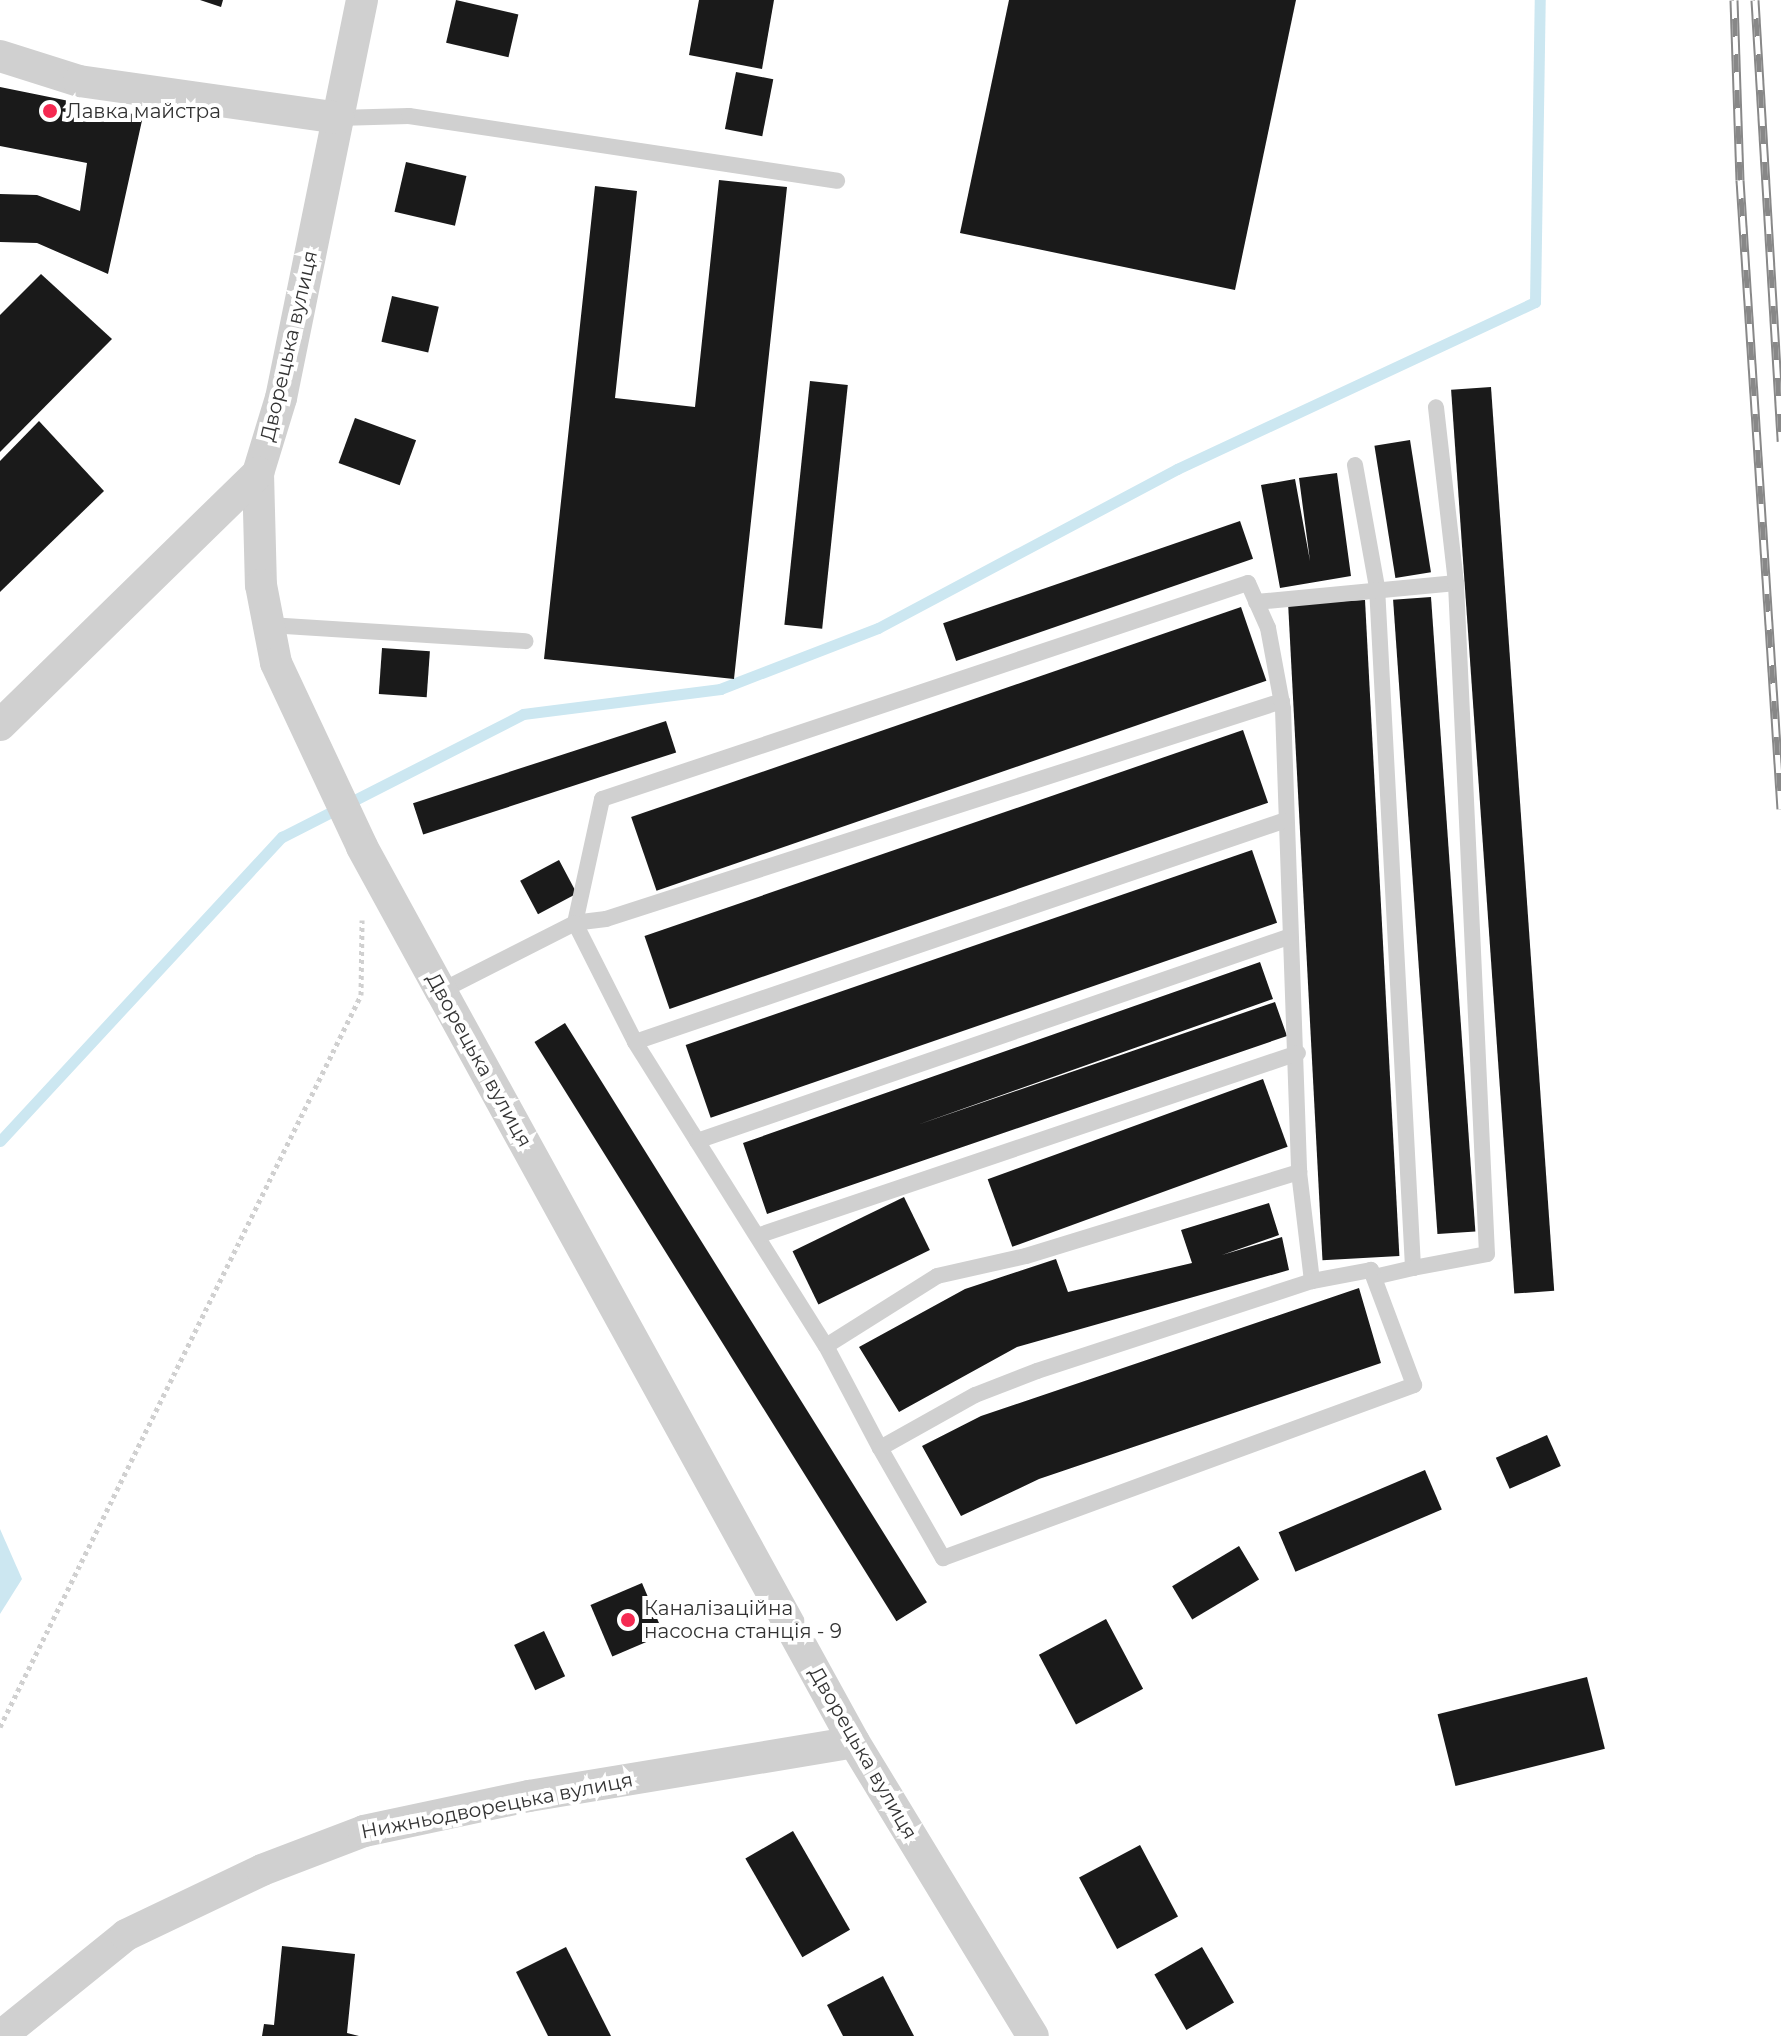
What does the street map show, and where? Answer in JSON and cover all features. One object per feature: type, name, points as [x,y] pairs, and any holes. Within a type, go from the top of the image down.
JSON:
[{"type":"street","name":"Дворецька вулиця","points":[[362,0],[281,398],[258,473],[261,585],[276,663],[362,847],[854,1742],[1033,2036]]},
{"type":"street","points":[[0,56],[79,81],[338,118]]},
{"type":"street","points":[[0,725],[258,473]]},
{"type":"street","name":"Нижньодворецька вулиця","points":[[1,2036],[126,1935],[262,1870],[364,1831],[529,1796],[854,1742]]},
{"type":"lane","points":[[338,118],[409,116],[837,181]]},
{"type":"lane","points":[[1374,1277],[1487,1254],[1456,583],[1436,407]]},
{"type":"lane","points":[[1355,465],[1377,587],[1413,1268]]},
{"type":"lane","points":[[880,1448],[1000,1385],[1312,1281],[1371,1270],[1414,1385],[943,1558],[880,1448],[826,1346],[635,1042],[575,923],[602,799],[1248,583],[1268,628],[1282,701],[1283,821],[1288,937],[1298,1053],[1299,1172],[1312,1281]]},
{"type":"lane","points":[[1256,602],[1377,587],[1456,583]]},
{"type":"lane","points":[[269,625],[526,641]]},
{"type":"lane","points":[[441,991],[575,923],[606,919],[1282,701]]},
{"type":"lane","points":[[635,1042],[1283,821]]},
{"type":"lane","points":[[697,1141],[1288,937]]},
{"type":"lane","points":[[757,1236],[1298,1053]]},
{"type":"lane","points":[[826,1346],[937,1276],[1026,1256],[1299,1172]]},
{"type":"path","points":[[0,1727],[361,995],[362,906]]},
{"type":"water","points":[[0,1529],[22,1579],[0,1614]]},
{"type":"building","points":[[200,0],[223,0],[221,7]]},
{"type":"building","points":[[456,0],[518,14],[508,57],[446,43]]},
{"type":"building","points":[[699,0],[774,0],[762,69],[689,55]]},
{"type":"building","points":[[1009,0],[1296,0],[1235,290],[960,233]]},
{"type":"building","points":[[736,72],[773,79],[762,136],[725,129]]},
{"type":"building","points":[[0,87],[143,116],[108,274],[37,243],[0,242],[0,194],[37,195],[80,211],[87,163],[0,146]]},
{"type":"building","points":[[406,162],[466,176],[455,226],[395,212]]},
{"type":"building","points":[[719,180],[787,187],[734,679],[544,659],[595,186],[637,191],[615,398],[695,407]]},
{"type":"building","points":[[41,274],[112,339],[0,452],[0,315]]},
{"type":"building","points":[[392,296],[439,307],[428,353],[381,342]]},
{"type":"building","points":[[810,381],[848,385],[822,629],[784,625]]},
{"type":"building","points":[[1491,387],[1554,1291],[1514,1294],[1451,390]]},
{"type":"building","points":[[355,418],[416,440],[400,485],[339,463]]},
{"type":"building","points":[[39,421],[104,491],[0,592],[0,461]]},
{"type":"building","points":[[1410,440],[1431,572],[1395,578],[1374,446]]},
{"type":"building","points":[[1337,473],[1351,576],[1280,588],[1261,485],[1295,479],[1310,561],[1299,478]]},
{"type":"building","points":[[1240,521],[1253,559],[956,661],[943,623]]},
{"type":"building","points":[[1431,597],[1475,1231],[1437,1234],[1393,600]]},
{"type":"building","points":[[1365,600],[1399,1256],[1322,1260],[1288,604]]},
{"type":"building","points":[[1241,607],[1266,681],[657,891],[631,817]]},
{"type":"building","points":[[382,648],[430,651],[427,697],[379,694]]},
{"type":"building","points":[[666,721],[676,752],[423,835],[413,803]]},
{"type":"building","points":[[1243,730],[1268,803],[670,1009],[644,936]]},
{"type":"building","points":[[1252,850],[1277,923],[711,1118],[686,1045]]},
{"type":"building","points":[[559,860],[577,894],[538,914],[520,881]]},
{"type":"building","points":[[1260,962],[1273,999],[917,1125],[1275,1002],[1287,1036],[767,1214],[743,1143]]},
{"type":"building","points":[[565,1023],[927,1602],[896,1621],[534,1042]]},
{"type":"building","points":[[1263,1079],[1288,1147],[1012,1247],[988,1179]]},
{"type":"building","points":[[904,1197],[930,1250],[818,1304],[793,1251]]},
{"type":"building","points":[[1269,1203],[1279,1235],[1222,1255],[1282,1237],[1289,1270],[1017,1347],[899,1412],[859,1347],[965,1289],[1056,1259],[1068,1292],[1192,1263],[1181,1230]]},
{"type":"building","points":[[1359,1288],[1381,1363],[1039,1479],[961,1516],[922,1446],[981,1416]]},
{"type":"building","points":[[1547,1435],[1561,1466],[1510,1489],[1496,1458]]},
{"type":"building","points":[[1425,1470],[1442,1510],[1295,1572],[1279,1532]]},
{"type":"building","points":[[1239,1546],[1259,1579],[1192,1620],[1172,1586]]},
{"type":"building","name":"Каналізаційна насосна станція - 9","points":[[642,1583],[664,1635],[612,1656],[590,1605]]},
{"type":"building","points":[[1106,1619],[1143,1689],[1076,1724],[1039,1655]]},
{"type":"building","points":[[544,1631],[565,1676],[535,1690],[514,1645]]},
{"type":"building","points":[[1587,1677],[1605,1749],[1455,1786],[1438,1714]]},
{"type":"building","points":[[793,1831],[850,1930],[802,1957],[745,1858]]},
{"type":"building","points":[[1140,1845],[1178,1917],[1117,1949],[1079,1877]]},
{"type":"building","points":[[282,1946],[355,1954],[347,2033],[359,2036],[262,2036],[264,2024],[274,2025]]},
{"type":"building","points":[[566,1947],[611,2036],[548,2036],[516,1972]]},
{"type":"building","points":[[1202,1947],[1234,2002],[1186,2030],[1154,1974]]},
{"type":"building","points":[[883,1976],[914,2036],[843,2036],[827,2005]]},
{"type":"waterway","points":[[0,1141],[282,837],[523,714],[720,689],[878,628],[1177,469],[1535,302],[1540,0]]},
{"type":"railway","points":[[1734,0],[1740,180],[1781,809]]},
{"type":"railway","points":[[1755,0],[1781,441]]},
{"type":"place","name":"Лавка майстра","points":[[50,111]]},
{"type":"place","name":"Каналізаційна насосна станція - 9","points":[[628,1620]]}]
